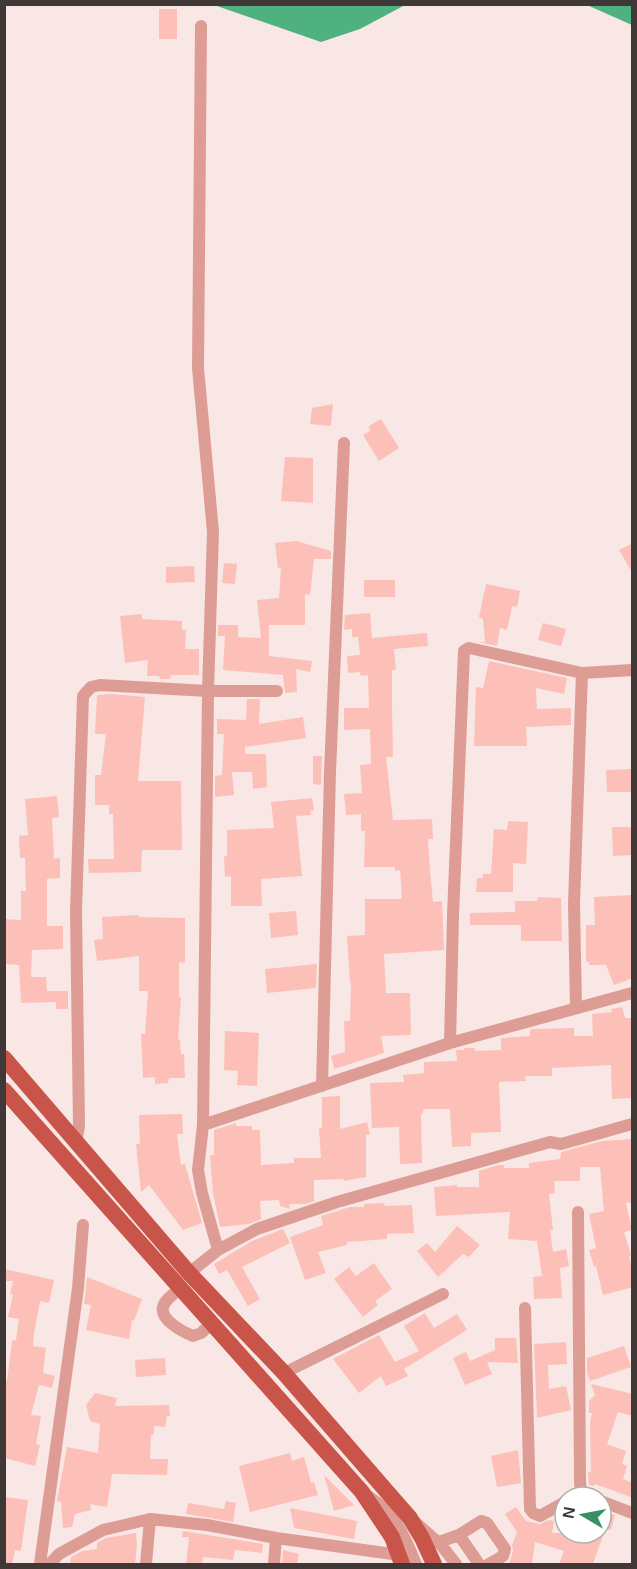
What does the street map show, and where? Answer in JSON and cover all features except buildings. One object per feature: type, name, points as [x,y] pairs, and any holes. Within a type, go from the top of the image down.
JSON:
[{"type":"main road","points":[[4,1058],[189,1273],[284,1373],[410,1518],[434,1564]]},
{"type":"main road","points":[[4,1090],[362,1492],[380,1517],[401,1560]]},
{"type":"street","points":[[201,26],[198,368],[213,532],[208,691],[203,1125],[198,1170],[218,1250]]},
{"type":"street","points":[[322,1086],[330,772],[344,443]]},
{"type":"street","points":[[450,1043],[464,651],[469,648],[582,673],[633,670]]},
{"type":"street","points":[[576,1008],[574,904],[582,673]]},
{"type":"street","points":[[76,1143],[79,1126],[76,911],[82,700],[91,687],[100,685],[208,691],[277,691]]},
{"type":"street","points":[[203,1125],[450,1043],[633,993]]},
{"type":"street","points":[[189,1273],[218,1250],[257,1229],[337,1202],[549,1142],[561,1144],[633,1124]]},
{"type":"street","points":[[578,1212],[582,1485]]},
{"type":"street","points":[[40,1564],[74,1320],[83,1225]]},
{"type":"street","points":[[180,1289],[167,1300],[164,1306],[163,1311],[168,1319],[194,1336],[211,1324]]},
{"type":"street","points":[[284,1373],[443,1294]]},
{"type":"street","points":[[525,1308],[530,1509],[540,1516],[553,1509]]},
{"type":"street","points":[[362,1492],[386,1509],[402,1530],[416,1564]]},
{"type":"street","points":[[613,1506],[633,1513]]},
{"type":"street","points":[[410,1518],[439,1542],[456,1564]]},
{"type":"street","points":[[50,1564],[59,1554],[103,1530],[150,1519],[207,1525],[401,1560]]},
{"type":"street","points":[[146,1564],[150,1519]]},
{"type":"street","points":[[439,1542],[459,1535],[481,1521],[487,1523],[505,1549],[503,1556],[489,1564]]},
{"type":"street","points":[[459,1535],[479,1564]]},
{"type":"street","points":[[274,1564],[276,1538]]},
{"type":"shaded area","points":[[405,4],[360,29],[321,42],[214,5]]},
{"type":"shaded area","points":[[587,5],[632,5],[632,25]]}]
